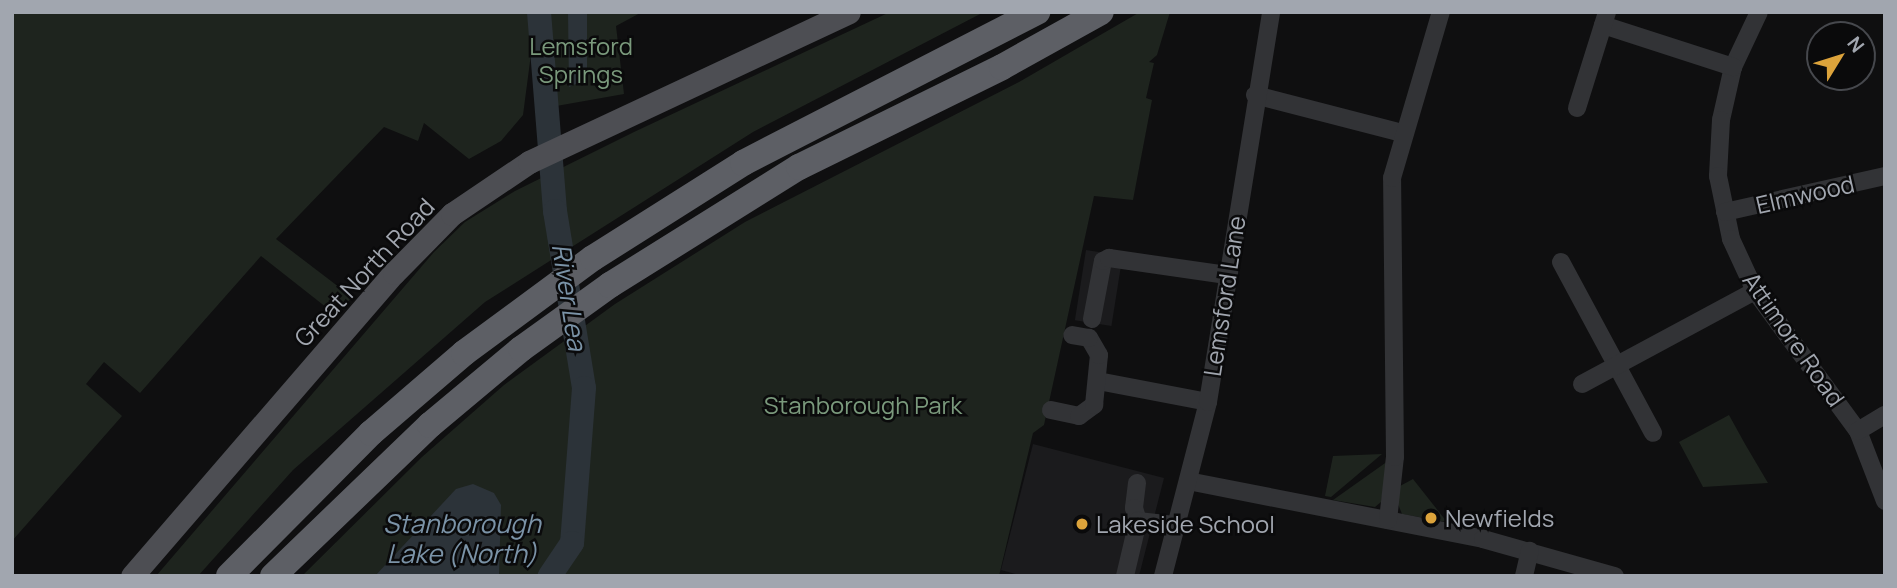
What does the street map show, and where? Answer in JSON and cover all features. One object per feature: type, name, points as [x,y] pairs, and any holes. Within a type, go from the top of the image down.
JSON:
[{"type":"highway","points":[[229,576],[371,433],[521,309],[593,258],[743,163],[1037,12]]},
{"type":"highway","points":[[273,576],[390,461],[537,338],[610,285],[799,167],[1002,67],[1101,12]]},
{"type":"main road","name":"Great North Road","points":[[132,576],[426,239],[477,195],[529,162],[846,13]]},
{"type":"street","name":"Lemsford Lane","points":[[1163,576],[1208,402],[1255,95],[1271,12]]},
{"type":"street","points":[[1388,520],[1395,457],[1392,178],[1402,133],[1441,12]]},
{"type":"street","name":"Attimore Road","points":[[1759,12],[1733,67],[1721,120],[1718,176],[1725,212],[1755,291],[1858,430],[1885,501]]},
{"type":"street","points":[[1577,108],[1605,19],[1733,67]]},
{"type":"street","points":[[1255,95],[1402,133]]},
{"type":"street","name":"Elmwood","points":[[1725,212],[1885,176]]},
{"type":"street","points":[[1092,319],[1103,261],[1109,258],[1227,275]]},
{"type":"street","points":[[1561,262],[1653,433]]},
{"type":"street","points":[[1582,384],[1755,291]]},
{"type":"street","points":[[1051,410],[1086,413],[1094,405],[1099,355],[1094,342],[1072,335]]},
{"type":"street","points":[[1098,381],[1208,402]]},
{"type":"street","points":[[1858,430],[1885,415]]},
{"type":"street","points":[[1188,481],[1530,551],[1615,576]]},
{"type":"street","points":[[1125,576],[1138,521],[1134,508],[1136,483]]},
{"type":"street","points":[[1138,521],[1177,525]]},
{"type":"street","points":[[1524,576],[1530,551]]},
{"type":"shaded area","points":[[1086,250],[1123,256],[1111,326],[1075,320]]},
{"type":"shaded area","name":"Lakeside School","points":[[1033,444],[1164,478],[1139,576],[1023,576],[1001,570]]},
{"type":"green space","points":[[12,12],[528,12],[531,54],[523,115],[501,141],[469,159],[424,123],[418,141],[384,127],[276,239],[352,297],[336,315],[261,256],[140,393],[104,362],[86,384],[122,416],[12,541]]},
{"type":"green space","name":"Lemsford Springs","points":[[539,12],[642,12],[616,26],[624,94],[545,108]]},
{"type":"green space","points":[[890,12],[984,12],[753,132],[485,302],[293,470],[198,576],[156,576],[434,252],[465,222],[515,191],[634,132]]},
{"type":"green space","name":"Stanborough Park","points":[[1140,12],[1170,12],[1157,55],[1149,62],[1154,63],[1146,98],[1152,100],[1133,200],[1094,196],[1044,425],[1033,433],[999,576],[302,576],[422,457],[504,385],[615,304],[745,222],[1019,82]]},
{"type":"green space","points":[[1729,415],[1768,483],[1703,487],[1679,442]]},
{"type":"green space","points":[[1382,454],[1331,497],[1325,496],[1333,456]]},
{"type":"green space","points":[[1388,461],[1381,502],[1375,507],[1333,500]]},
{"type":"green space","points":[[1413,479],[1447,522],[1402,514],[1398,504],[1400,486]]},
{"type":"water","points":[[568,12],[587,12],[587,79],[569,87]]},
{"type":"water","name":"Stanborough Lake (North)","points":[[473,484],[494,493],[501,505],[499,576],[375,576],[456,489]]},
{"type":"waterway","name":"River Lea","points":[[539,12],[555,211],[584,388],[572,543],[550,576]]},
{"type":"place","name":"Newfields","points":[[1431,518]]},
{"type":"place","name":"Lakeside School","points":[[1082,524]]}]
